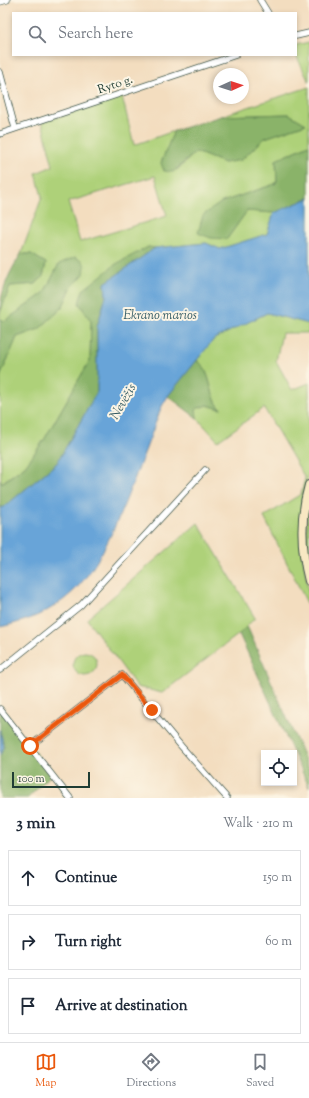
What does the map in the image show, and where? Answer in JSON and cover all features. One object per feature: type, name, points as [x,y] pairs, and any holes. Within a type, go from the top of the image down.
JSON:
[{"type":"main road","points":[[309,486],[302,530],[304,557],[309,581]]},
{"type":"street","points":[[0,2],[7,0]]},
{"type":"street","points":[[260,0],[267,12]]},
{"type":"street","points":[[297,36],[309,32]]},
{"type":"street","name":"Ryto g.","points":[[0,134],[233,56]]},
{"type":"street","points":[[0,72],[15,128]]},
{"type":"street","points":[[0,670],[94,593],[205,470]]},
{"type":"street","points":[[30,746],[122,675],[227,798]]},
{"type":"street","points":[[0,709],[70,798]]},
{"type":"green space","points":[[309,42],[309,82],[296,56],[297,45]]},
{"type":"green space","points":[[309,87],[309,145],[276,160],[277,181],[275,184],[222,202],[227,239],[247,211],[274,213],[267,234],[220,249],[206,243],[155,248],[148,247],[79,303],[91,321],[90,360],[44,440],[25,466],[1,483],[0,377],[17,337],[39,329],[62,308],[71,288],[84,274],[59,264],[44,293],[5,321],[0,319],[0,313],[10,286],[36,284],[43,276],[46,264],[31,254],[21,254],[42,197],[36,173],[53,166],[42,122],[122,96],[134,145],[174,131],[161,163],[177,170],[196,152],[224,163],[241,160],[265,138],[306,124],[289,114],[221,116]],"holes":[[[155,176],[167,216],[80,242],[68,202]]]},
{"type":"green space","points":[[289,114],[306,124],[265,138],[241,160],[224,163],[196,152],[173,172],[164,171],[161,163],[174,131],[221,116]]},
{"type":"green space","points":[[309,145],[309,198],[274,213],[247,211],[227,239],[211,238],[198,233],[203,215],[222,202],[275,184],[277,181],[276,160]]},
{"type":"green space","points":[[148,247],[155,248],[105,283],[106,296],[97,327],[97,392],[57,463],[4,507],[0,508],[0,479],[2,483],[25,466],[44,440],[90,360],[91,321],[79,303],[83,290],[116,264]]},
{"type":"green space","points":[[21,254],[31,254],[46,263],[43,276],[36,284],[10,286],[0,313],[3,290]]},
{"type":"green space","points":[[75,257],[82,260],[85,266],[84,274],[71,288],[62,308],[39,329],[17,337],[0,377],[0,319],[5,321],[44,293],[59,264]]},
{"type":"green space","points":[[267,313],[309,324],[309,333],[282,333],[276,361],[292,390],[309,383],[309,473],[303,497],[301,546],[309,595],[309,607],[264,517],[301,494],[305,478],[264,408],[218,441],[197,418],[196,409],[207,405],[221,409],[214,397],[206,371],[197,360],[214,339]]},
{"type":"green space","points":[[197,360],[206,371],[214,398],[221,409],[207,405],[196,409],[197,418],[168,396]]},
{"type":"green space","points":[[309,485],[309,555],[304,557]]},
{"type":"green space","points":[[198,523],[255,618],[239,634],[162,693],[137,687],[87,619]]},
{"type":"green space","points":[[247,626],[309,769],[309,787],[297,761],[297,750],[292,750],[239,634]]},
{"type":"green space","points":[[85,652],[93,656],[97,664],[93,672],[85,676],[77,672],[73,664],[77,656]]},
{"type":"green space","points":[[0,709],[52,774],[28,798],[0,798],[0,755],[4,747],[0,730]]},
{"type":"water","name":"Ekrano marios","points":[[309,198],[309,324],[267,313],[214,339],[168,396],[161,408],[114,528],[104,549],[80,585],[65,599],[47,611],[25,620],[0,627],[0,508],[4,507],[57,463],[97,392],[97,327],[106,296],[105,283],[155,248],[206,243],[220,249],[267,234],[274,213]]},
{"type":"water","points":[[0,730],[4,747],[0,755]]},
{"type":"route","points":[[30,746],[122,675],[152,710]]},
{"type":"water label","name":"Nevėžis","points":[[122,401]]}]
